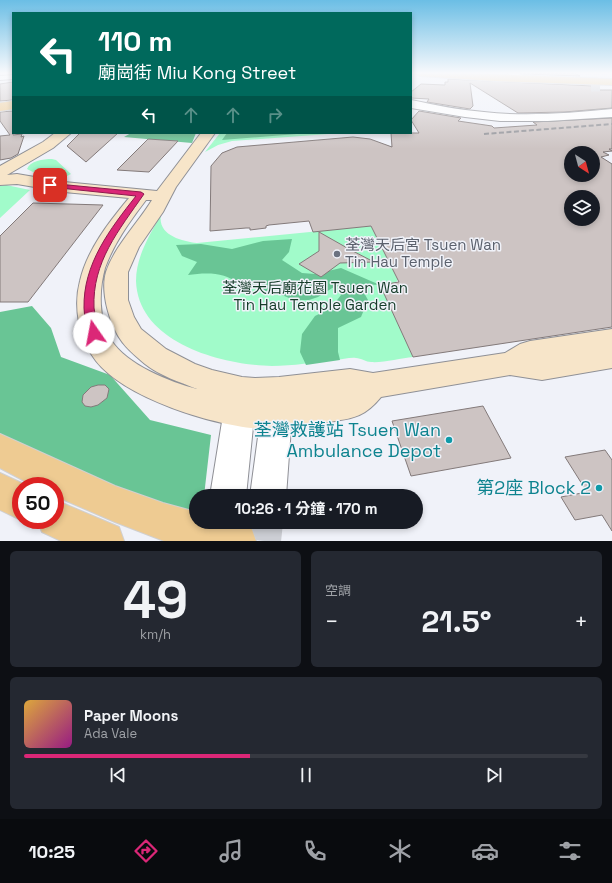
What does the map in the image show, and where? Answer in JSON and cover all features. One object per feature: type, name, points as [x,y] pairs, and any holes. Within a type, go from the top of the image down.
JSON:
[{"type":"main road","points":[[0,102],[12,99]]},
{"type":"main road","points":[[0,107],[12,105]]},
{"type":"main road","points":[[7,174],[63,134]]},
{"type":"main road","points":[[207,134],[129,247],[117,272],[116,300],[122,317],[132,336],[156,357],[185,372],[212,382],[240,401],[252,414],[277,403],[309,412],[356,403],[373,386],[510,364],[542,368],[612,356]]},
{"type":"main road","points":[[7,174],[64,187],[163,196]]},
{"type":"main road","points":[[141,194],[122,219],[103,249],[91,280],[89,309],[94,333],[105,353],[122,369],[167,392],[200,404],[240,401]]},
{"type":"main road","points":[[510,364],[530,352],[612,339]]},
{"type":"main road","points":[[0,450],[37,470],[113,503],[186,528],[237,541]]},
{"type":"main road","points":[[0,491],[12,497]]},
{"type":"main road","points":[[64,523],[105,541]]},
{"type":"street","points":[[412,104],[467,114],[511,117],[548,118],[612,113]]},
{"type":"street","points":[[229,489],[240,401]]},
{"type":"street","points":[[269,489],[277,403]]},
{"type":"green space","points":[[129,134],[196,134],[192,143],[124,137]]},
{"type":"green space","points":[[219,134],[328,134],[232,141],[218,145],[205,152]]},
{"type":"green space","points":[[226,134],[297,134],[222,140]]},
{"type":"green space","points":[[52,159],[56,160],[71,174],[61,179],[37,174],[27,169],[34,162]]},
{"type":"green space","points":[[6,185],[30,190],[0,218],[0,186]]},
{"type":"green space","name":"荃灣天后廟花園 Tsuen Wan Tin Hau Temple Garden","points":[[161,214],[161,221],[166,232],[184,241],[197,243],[371,226],[398,280],[395,283],[381,285],[413,357],[376,362],[351,358],[296,365],[272,366],[252,365],[230,361],[208,355],[186,346],[167,335],[151,320],[140,302],[136,281],[138,263],[141,254]]},
{"type":"green space","points":[[292,239],[289,252],[282,260],[302,273],[315,274],[341,268],[380,285],[359,284],[368,300],[361,317],[338,328],[338,352],[340,360],[306,365],[300,352],[302,334],[315,316],[331,308],[341,295],[337,285],[318,297],[309,300],[294,300],[277,293],[262,291],[249,285],[239,285],[228,277],[221,275],[188,275],[197,262],[182,256],[176,245],[201,244],[232,249],[263,241]]},
{"type":"green space","points":[[32,306],[51,328],[61,357],[110,375],[150,420],[211,435],[205,489],[189,489],[189,517],[161,512],[0,435],[0,312]]},
{"type":"building","points":[[0,98],[12,98],[12,100],[0,101]]},
{"type":"building","points":[[415,98],[472,98],[473,106],[470,109],[427,102],[429,99]]},
{"type":"building","points":[[494,98],[612,98],[612,108],[564,112],[518,113]]},
{"type":"building","points":[[12,111],[12,134],[22,134],[21,137],[24,136],[18,154],[11,158],[0,160],[0,136],[10,135],[0,121],[0,112]]},
{"type":"building","points":[[419,111],[461,118],[458,121],[492,126],[494,128],[537,125],[533,122],[612,118],[612,149],[609,149],[612,151],[603,152],[609,155],[601,157],[612,164],[612,327],[413,357],[380,285],[399,282],[371,226],[313,232],[309,221],[269,225],[266,226],[266,228],[250,230],[250,228],[246,228],[210,231],[211,166],[222,153],[237,147],[353,137],[370,139],[392,147],[391,134],[419,133],[412,122],[412,119]]},
{"type":"building","points":[[79,134],[117,134],[86,162],[67,146]]},
{"type":"building","points":[[148,139],[178,141],[149,172],[117,170]]},
{"type":"building","points":[[33,203],[103,205],[28,302],[0,302],[0,236]]},
{"type":"building","points":[[319,232],[374,262],[340,263],[321,277],[299,264],[319,251]]},
{"type":"building","points":[[105,385],[109,389],[107,398],[98,405],[91,407],[85,406],[82,402],[83,395],[91,387]]},
{"type":"building","name":"荃灣救護站 Tsuen Wan Ambulance Depot","points":[[483,406],[511,458],[411,476],[392,421]]},
{"type":"building","name":"第2座 Block 2","points":[[605,450],[612,460],[612,531],[602,515],[575,520],[561,497],[587,492],[565,457]]},
{"type":"tunnel","points":[[264,541],[265,529]]},
{"type":"railway","points":[[484,134],[612,124]]},
{"type":"place","name":"荃灣天后宮 Tsuen Wan Tin Hau Temple","points":[[337,254]]},
{"type":"place","name":"荃灣救護站 Tsuen Wan Ambulance Depot","points":[[449,440]]},
{"type":"place","name":"第2座 Block 2","points":[[599,488]]},
{"type":"route","points":[[50,185],[141,194],[122,219],[103,249],[91,280],[89,309],[94,333]]}]
